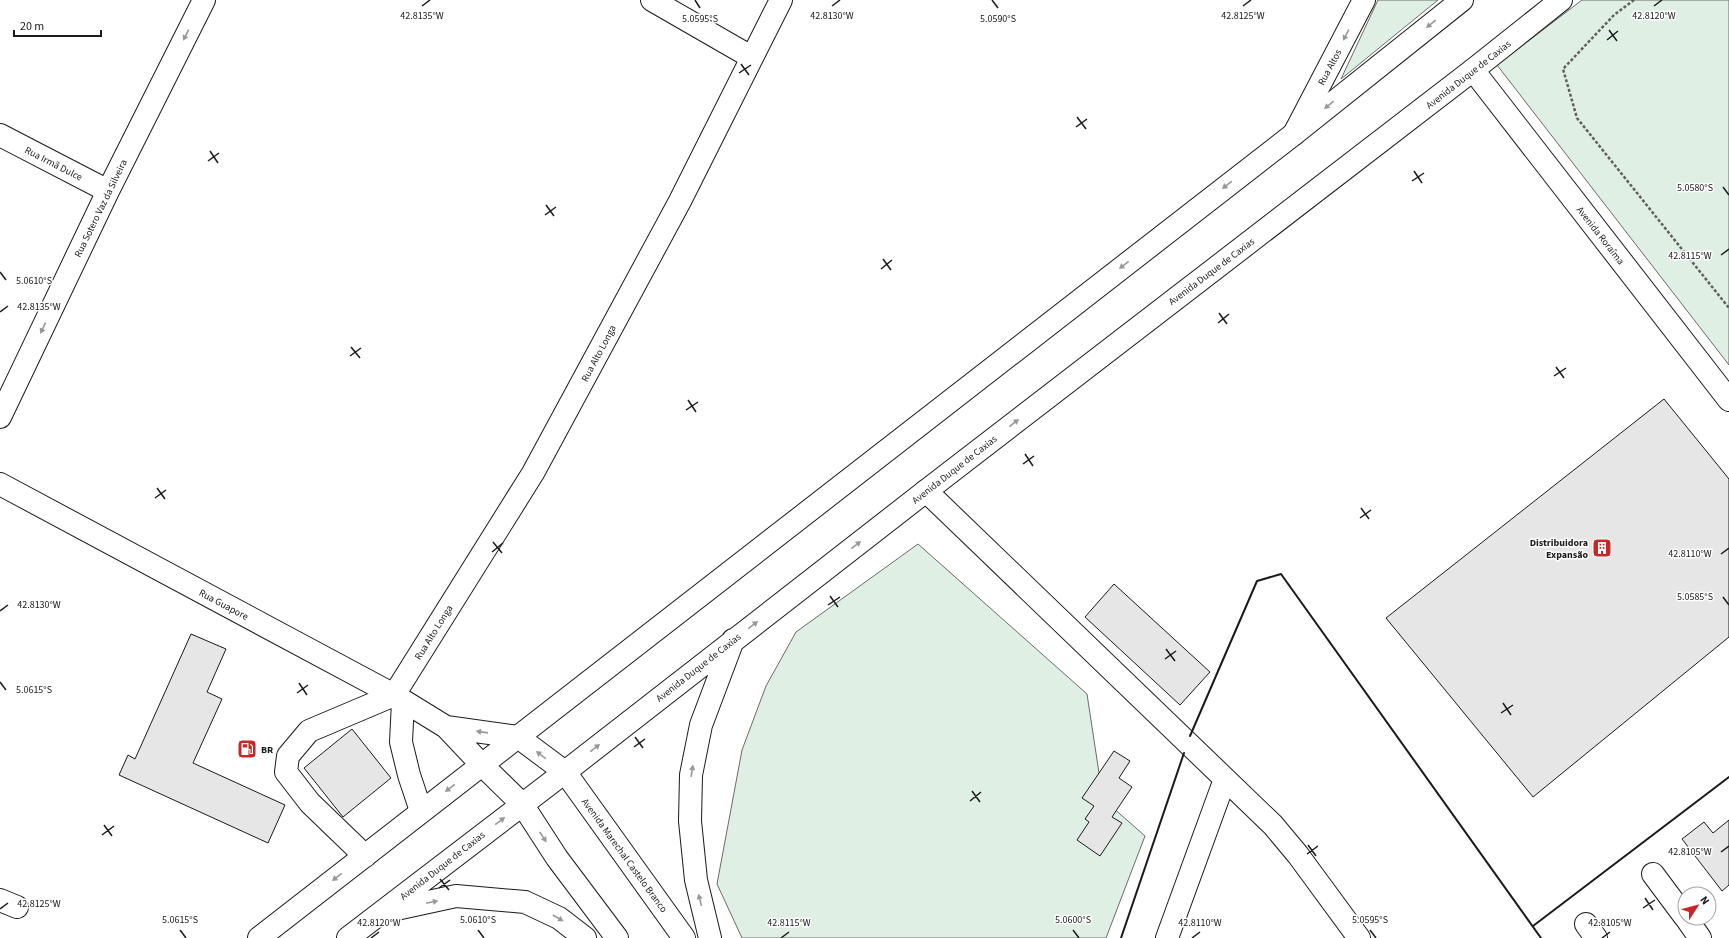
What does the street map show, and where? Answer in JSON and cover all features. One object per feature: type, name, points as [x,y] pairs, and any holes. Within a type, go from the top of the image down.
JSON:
[{"type":"main road","name":"Rua Sotero Vaz da Silveira","points":[[0,417],[108,190],[204,0]]},
{"type":"main road","points":[[652,0],[751,57]]},
{"type":"main road","name":"Rua Alto Longa","points":[[399,698],[533,472],[680,201],[751,57],[781,0]]},
{"type":"main road","name":"Rua Altos","points":[[1294,134],[1364,0]]},
{"type":"main road","points":[[259,938],[481,764],[518,737],[1294,134],[1462,0]]},
{"type":"main road","name":"Avenida Duque de Caxias","points":[[348,938],[1473,70],[1561,0]]},
{"type":"main road","name":"Avenida Roraíma","points":[[1473,70],[1729,400]]},
{"type":"main road","name":"Rua Irmã Dulce","points":[[0,135],[108,190]]},
{"type":"main road","name":"Rua Guapore","points":[[0,484],[399,698],[446,727],[522,804]]},
{"type":"main road","points":[[926,491],[1273,825],[1298,854],[1359,938]]},
{"type":"main road","points":[[710,938],[696,880],[690,821],[691,775],[701,725],[733,640]]},
{"type":"main road","points":[[365,856],[310,803],[286,772],[288,756],[309,731],[399,698],[401,742],[409,775],[421,811]]},
{"type":"main road","name":"Rua Guapore","points":[[446,727],[518,737]]},
{"type":"main road","name":"Avenida Marechal Castelo Branco","points":[[518,737],[565,772],[684,938]]},
{"type":"main road","points":[[1168,938],[1225,779]]},
{"type":"main road","points":[[522,804],[557,858],[617,938]]},
{"type":"main road","points":[[1653,874],[1677,907]]},
{"type":"main road","points":[[380,913],[456,896],[525,902],[559,918],[585,938]]},
{"type":"main road","points":[[1691,926],[1700,938]]},
{"type":"path","points":[[1634,0],[1614,15],[1563,69],[1577,118],[1729,308]]},
{"type":"green space","points":[[1378,0],[1438,0],[1341,79]]},
{"type":"green space","points":[[1582,0],[1729,0],[1729,365],[1497,65]]},
{"type":"green space","points":[[918,544],[1087,694],[1103,799],[1145,836],[1106,938],[742,938],[717,884],[742,750],[766,686],[796,632]]},
{"type":"building","name":"Distribuidora Expansão","points":[[1664,399],[1729,479],[1729,637],[1533,797],[1386,618]]},
{"type":"building","points":[[1114,584],[1210,672],[1180,705],[1085,617]]},
{"type":"building","points":[[191,634],[226,649],[207,692],[222,699],[193,763],[285,805],[268,843],[119,775],[128,755],[135,759]]},
{"type":"building","points":[[352,729],[391,778],[343,817],[304,768]]},
{"type":"building","points":[[1114,751],[1130,761],[1119,778],[1132,787],[1112,817],[1122,823],[1100,856],[1077,840],[1089,822],[1085,819],[1094,806],[1082,798]]},
{"type":"building","points":[[1729,820],[1729,885],[1722,891],[1682,839],[1704,822],[1713,833]]},
{"type":"wall","points":[[1190,736],[1257,581],[1281,574],[1541,938]]},
{"type":"wall","points":[[1121,938],[1184,753]]},
{"type":"wall","points":[[1533,926],[1729,777]]},
{"type":"place","name":"Distribuidora Expansão","points":[[1602,548]]},
{"type":"place","name":"BR","points":[[247,749]]}]
